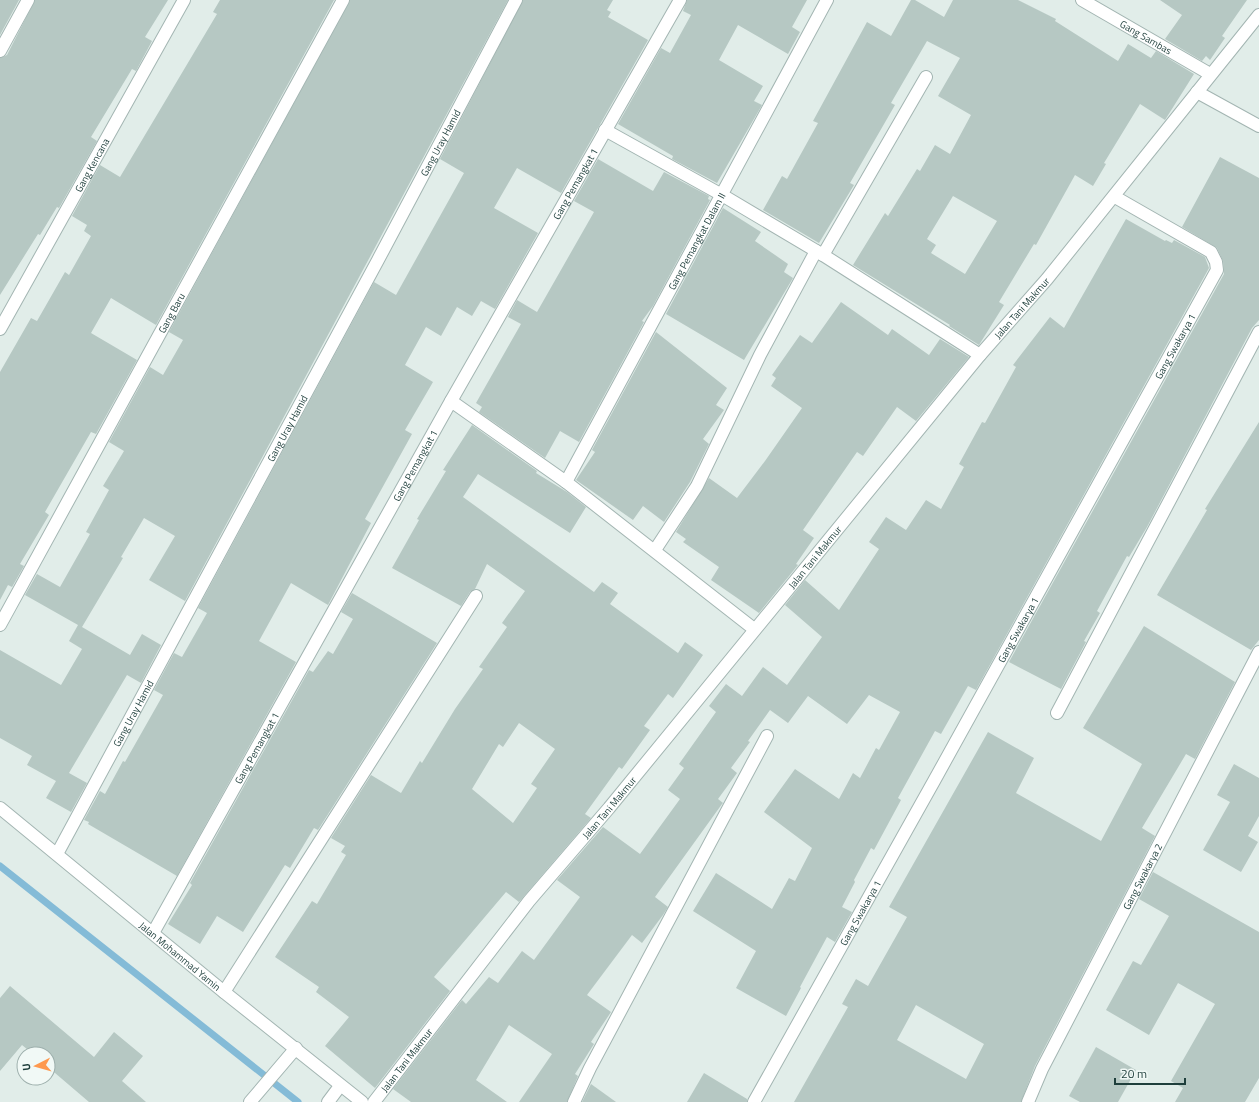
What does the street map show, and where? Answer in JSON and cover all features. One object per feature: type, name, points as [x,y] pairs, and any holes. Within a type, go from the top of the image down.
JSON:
[{"type":"street","points":[[0,51],[28,0]]},
{"type":"street","name":"Gang Kencana","points":[[0,329],[184,0]]},
{"type":"street","name":"Gang Baru","points":[[0,625],[343,0]]},
{"type":"street","name":"Gang Uray Hamid","points":[[56,854],[378,260],[516,0]]},
{"type":"street","name":"Gang Pemangkat 1","points":[[153,933],[451,401],[680,0]]},
{"type":"street","name":"Gang Pemangkat Dalam II","points":[[566,482],[827,0]]},
{"type":"street","name":"Gang Sambas","points":[[1082,0],[1210,74]]},
{"type":"street","name":"Jalan Tani Makmur","points":[[374,1102],[529,901],[609,808],[754,629],[980,355],[1047,279],[1114,197],[1210,74],[1259,15]]},
{"type":"street","points":[[655,550],[696,486],[760,355],[819,253],[926,77]]},
{"type":"street","points":[[1197,92],[1259,126]]},
{"type":"street","points":[[605,130],[722,195],[819,253],[980,355]]},
{"type":"street","name":"Gang Swakarya 1","points":[[754,1102],[1217,270],[1216,262],[1210,252],[1114,197]]},
{"type":"street","points":[[1057,713],[1259,332]]},
{"type":"street","points":[[451,401],[566,482],[655,550],[754,629]]},
{"type":"street","points":[[224,992],[476,596]]},
{"type":"street","name":"Gang Swakarya 2","points":[[1028,1102],[1042,1069],[1259,652]]},
{"type":"street","points":[[574,1102],[590,1068],[767,736]]},
{"type":"street","name":"Jalan Mohammad Yamin","points":[[1,811],[362,1102]]},
{"type":"street","points":[[250,1102],[295,1049]]},
{"type":"street","points":[[328,1102],[341,1085]]},
{"type":"building","points":[[0,0],[19,0],[0,35]]},
{"type":"building","points":[[35,0],[168,0],[145,37],[152,41],[136,71],[132,69],[91,137],[97,141],[59,208],[57,207],[40,235],[38,234],[0,295],[0,58],[7,55]]},
{"type":"building","points":[[220,0],[334,0],[156,325],[111,298],[91,333],[137,360],[96,434],[91,432],[45,512],[49,515],[20,564],[24,566],[12,587],[8,585],[0,600],[0,372],[31,318],[37,321],[65,272],[69,275],[91,236],[84,231],[87,225],[72,216],[100,165],[120,177],[217,14],[213,12]]},
{"type":"building","points":[[350,0],[508,0],[185,601],[149,580],[175,536],[144,518],[121,557],[123,558],[82,627],[130,655],[142,634],[161,645],[141,683],[127,675],[69,773],[87,783],[71,812],[46,798],[56,781],[27,765],[32,756],[0,738],[0,650],[61,685],[82,649],[69,641],[78,625],[25,595],[37,574],[60,587],[90,534],[86,532],[109,490],[103,486],[124,451],[109,442],[150,367],[163,375],[183,340],[169,332]]},
{"type":"building","points":[[523,0],[613,0],[607,10],[611,12],[608,17],[648,40],[561,193],[517,168],[494,208],[538,233],[495,309],[481,301],[472,316],[457,307],[441,336],[426,327],[405,365],[433,382],[405,430],[412,434],[365,519],[371,523],[328,605],[291,583],[259,641],[296,662],[177,876],[88,824],[89,822],[84,820],[100,791],[105,794],[163,695],[154,690],[174,653],[182,657],[207,613],[198,608],[374,282],[396,295],[464,173],[440,159]]},
{"type":"building","points":[[687,0],[807,0],[792,27],[800,32],[788,54],[738,25],[719,60],[763,86],[754,101],[762,105],[717,183],[672,159],[673,156],[618,124],[661,48],[670,53],[691,15],[683,11]]},
{"type":"building","points":[[911,0],[915,0],[944,17],[953,0],[1018,0],[1056,19],[1055,21],[1118,61],[1128,44],[1151,58],[1156,51],[1194,74],[1165,120],[1140,104],[1104,163],[1106,164],[1093,186],[1075,175],[1036,245],[1034,244],[999,302],[1004,305],[979,345],[949,326],[950,325],[853,265],[885,213],[888,216],[917,169],[920,171],[935,145],[950,154],[971,115],[938,96],[960,58],[927,41],[891,103],[895,105],[850,183],[854,185],[819,243],[763,210],[782,176],[787,179],[818,123],[813,121],[867,22],[891,36]],"holes":[[[953,196],[997,221],[965,274],[931,253],[936,245],[927,239]]]},
{"type":"building","points":[[1160,0],[1247,0],[1222,36],[1225,38],[1210,60],[1206,56],[1202,61],[1165,39],[1182,15]]},
{"type":"building","points":[[1220,157],[1259,178],[1259,320],[1252,328],[1147,527],[1129,557],[1127,556],[1097,611],[1100,613],[1084,641],[1086,642],[1061,689],[1009,662],[1224,274],[1223,261],[1217,248],[1182,227]]},
{"type":"building","points":[[598,159],[653,191],[664,172],[709,196],[708,199],[710,200],[653,306],[642,321],[644,322],[579,442],[560,431],[545,458],[479,412],[482,407],[476,403],[521,324],[508,317],[517,300],[537,312],[594,212],[574,201]]},
{"type":"building","points":[[723,208],[761,232],[755,241],[788,264],[784,272],[793,278],[744,360],[666,314]]},
{"type":"building","points":[[1126,219],[1165,241],[1166,240],[1172,243],[1174,240],[1205,257],[1209,268],[976,690],[968,686],[941,734],[935,731],[898,798],[901,800],[874,850],[871,848],[854,880],[855,882],[842,907],[852,912],[835,942],[827,937],[786,1016],[736,988],[756,951],[693,911],[716,873],[772,909],[789,878],[795,881],[812,848],[764,812],[795,769],[839,799],[853,773],[860,778],[876,748],[879,750],[900,712],[869,695],[847,724],[808,696],[788,723],[770,710],[748,741],[750,742],[731,768],[737,773],[718,799],[723,803],[655,897],[668,907],[663,915],[642,943],[632,935],[587,995],[611,1012],[591,1042],[594,1044],[575,1074],[578,1076],[567,1102],[519,1102],[552,1054],[509,1025],[476,1080],[507,1102],[411,1102],[393,1089],[462,1000],[466,1004],[489,977],[498,983],[522,951],[534,960],[580,897],[557,880],[603,827],[640,854],[680,799],[668,790],[684,768],[679,764],[716,712],[709,706],[726,684],[742,696],[763,667],[787,685],[822,637],[785,605],[805,580],[839,610],[879,549],[869,542],[886,517],[906,530],[926,500],[941,509],[964,467],[959,464],[982,422],[985,423],[1016,367],[1013,365],[1050,317],[1064,328]]},
{"type":"building","points":[[841,302],[888,335],[892,329],[929,355],[940,339],[969,357],[916,421],[897,407],[863,456],[857,452],[803,530],[814,538],[796,564],[798,565],[759,613],[711,580],[719,567],[683,542],[686,539],[676,532],[709,478],[737,498],[765,461],[802,408],[771,386],[776,378],[772,375],[800,335],[812,343]]},
{"type":"building","points":[[656,332],[727,388],[716,405],[724,410],[703,439],[709,444],[690,482],[664,522],[643,506],[633,520],[576,480],[595,452],[592,450]]},
{"type":"building","points":[[1259,422],[1259,640],[1251,650],[1157,595],[1207,510],[1205,509]]},
{"type":"building","points":[[472,425],[537,471],[536,473],[567,492],[586,507],[570,533],[478,474],[463,497],[594,592],[602,582],[618,593],[610,604],[678,653],[685,642],[703,655],[673,698],[668,694],[644,726],[650,730],[622,769],[619,767],[585,814],[591,818],[519,902],[506,892],[434,977],[450,991],[375,1088],[325,1046],[349,1017],[316,992],[319,987],[275,957],[312,901],[317,904],[346,855],[341,852],[345,846],[331,838],[371,775],[401,793],[420,761],[422,763],[455,709],[483,669],[479,667],[507,627],[502,623],[525,591],[487,564],[475,589],[470,592],[461,606],[392,568],[419,520],[417,519],[446,471],[443,470]],"holes":[[[519,723],[555,749],[531,784],[537,788],[513,823],[472,789],[499,744],[503,747]]]},
{"type":"building","points":[[352,593],[437,643],[318,830],[314,828],[290,868],[285,865],[243,932],[217,916],[200,944],[168,924],[192,885],[190,883],[309,670],[313,672],[328,651],[333,654],[353,619],[341,612]]},
{"type":"building","points":[[1144,626],[1235,682],[1195,759],[1186,754],[1142,828],[1155,836],[1035,1066],[1021,1102],[794,1102],[848,1007],[842,1004],[856,979],[868,986],[907,917],[889,907],[988,732],[1034,758],[1016,793],[1101,841],[1142,764],[1083,728]],"holes":[[[916,1005],[984,1044],[966,1079],[897,1040]]]},
{"type":"building","points":[[1234,764],[1259,778],[1259,816],[1248,836],[1258,842],[1241,872],[1203,850],[1230,802],[1217,795]]},
{"type":"building","points":[[1153,872],[1259,932],[1259,1078],[1245,1102],[1175,1102],[1183,1088],[1171,1081],[1215,1004],[1178,983],[1149,1035],[1106,1010],[1133,961],[1141,965],[1169,916],[1139,899]]},
{"type":"building","points":[[10,986],[94,1057],[114,1032],[143,1056],[122,1081],[146,1102],[89,1102],[56,1074],[56,1046],[16,1046],[16,1052],[0,1071],[0,998]]},
{"type":"building","points":[[1096,1047],[1136,1070],[1118,1102],[1080,1102],[1069,1096]]},
{"type":"building","points":[[704,1073],[747,1099],[747,1102],[687,1102]]},
{"type":"building","points":[[591,1084],[616,1102],[582,1102]]},
{"type":"waterway","points":[[0,866],[298,1102]]}]
